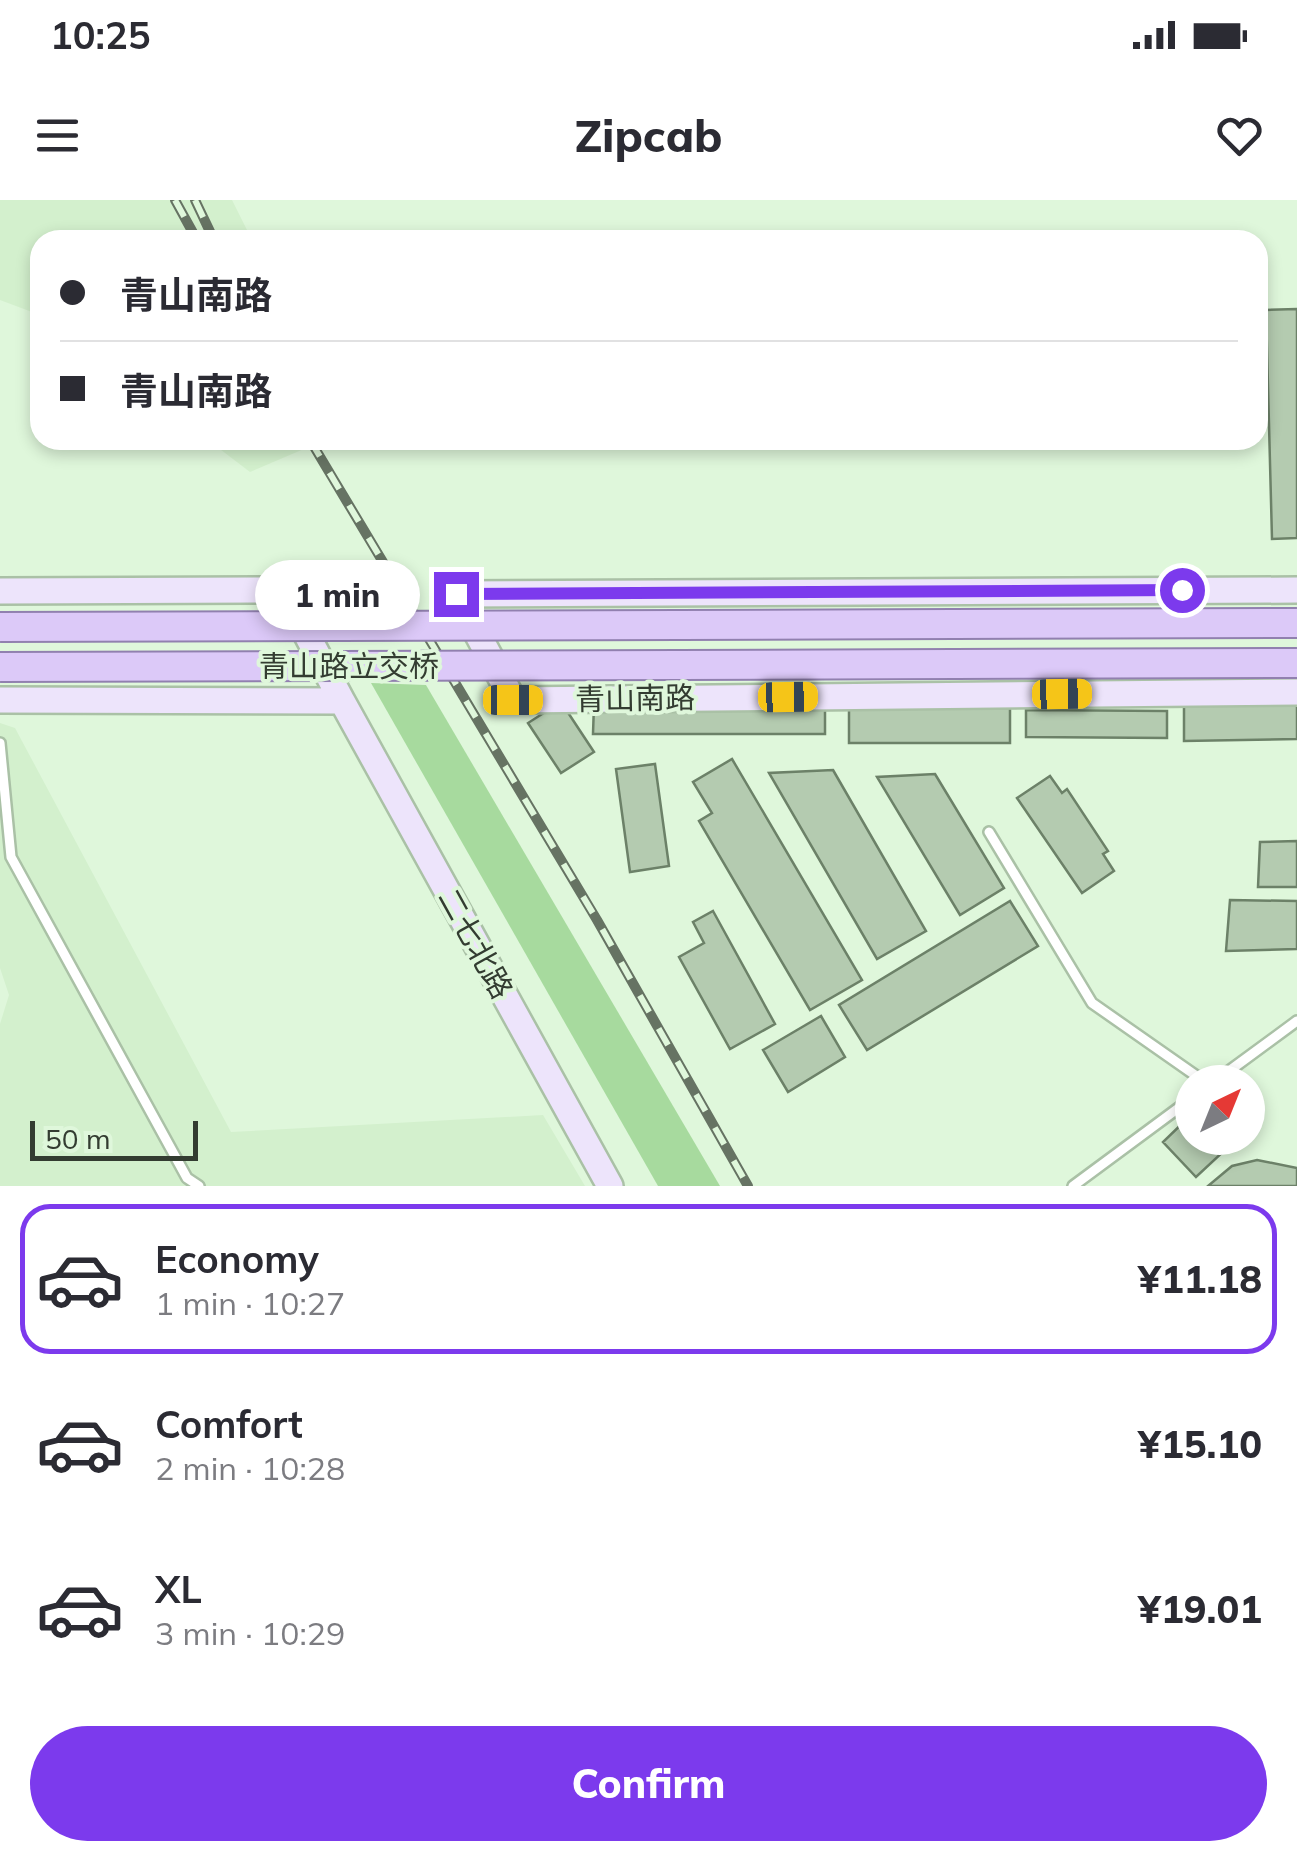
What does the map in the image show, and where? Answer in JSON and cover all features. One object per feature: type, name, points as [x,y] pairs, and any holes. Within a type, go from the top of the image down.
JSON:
[{"type":"main road","points":[[0,591],[283,590],[342,701],[0,700]]},
{"type":"main road","name":"青山南路","points":[[1297,590],[456,594],[513,700],[1297,692]]},
{"type":"main road","name":"青山路立交桥","points":[[0,628],[1297,623]]},
{"type":"main road","name":"青山路立交桥","points":[[0,667],[1297,663]]},
{"type":"main road","name":"二七北路","points":[[342,701],[610,1186]]},
{"type":"lane","points":[[0,743],[11,858],[187,1178],[198,1186]]},
{"type":"lane","points":[[989,832],[1092,1003],[1181,1065]]},
{"type":"lane","points":[[1237,1065],[1297,1021]]},
{"type":"lane","points":[[1074,1186],[1175,1111]]},
{"type":"shaded area","points":[[0,200],[232,200],[247,230],[30,230],[30,311],[0,300]]},
{"type":"shaded area","points":[[221,450],[302,450],[250,472]]},
{"type":"shaded area","points":[[0,723],[15,728],[231,1132],[543,1115],[585,1186],[0,1186],[0,1024],[9,995],[0,968]]},
{"type":"green space","points":[[371,683],[426,685],[720,1186],[658,1186]]},
{"type":"building","points":[[1297,309],[1297,538],[1272,539],[1268,310]]},
{"type":"building","points":[[561,702],[594,752],[561,773],[528,723]]},
{"type":"building","points":[[1297,702],[1297,739],[1184,741],[1184,704]]},
{"type":"building","points":[[594,704],[825,704],[825,734],[593,734]]},
{"type":"building","points":[[849,707],[1010,708],[1010,743],[849,743]]},
{"type":"building","points":[[1026,710],[1167,711],[1167,738],[1026,737]]},
{"type":"building","points":[[732,759],[862,980],[810,1010],[699,821],[712,813],[693,782]]},
{"type":"building","points":[[655,764],[669,866],[630,872],[616,769]]},
{"type":"building","points":[[833,770],[926,931],[877,959],[769,773]]},
{"type":"building","points":[[935,774],[1004,888],[960,915],[877,777]]},
{"type":"building","points":[[1050,776],[1062,793],[1067,789],[1108,851],[1103,854],[1114,871],[1082,893],[1017,798]]},
{"type":"building","points":[[1297,841],[1297,887],[1258,887],[1260,842]]},
{"type":"building","points":[[1230,900],[1297,901],[1297,949],[1226,951]]},
{"type":"building","points":[[1010,901],[1038,946],[867,1050],[839,1005]]},
{"type":"building","points":[[713,911],[775,1024],[730,1049],[679,957],[704,943],[693,922]]},
{"type":"building","points":[[821,1016],[845,1057],[788,1092],[763,1050]]},
{"type":"building","points":[[1175,1130],[1175,1155],[1163,1142]]},
{"type":"building","points":[[1175,1155],[1220,1155],[1196,1177]]},
{"type":"building","points":[[1257,1160],[1297,1168],[1297,1186],[1208,1186],[1232,1166]]},
{"type":"railway","points":[[175,200],[192,230]]},
{"type":"railway","points":[[195,200],[209,230]]},
{"type":"railway","points":[[316,450],[597,920],[748,1186]]},
{"type":"route","points":[[456,594],[1182,590]]}]
